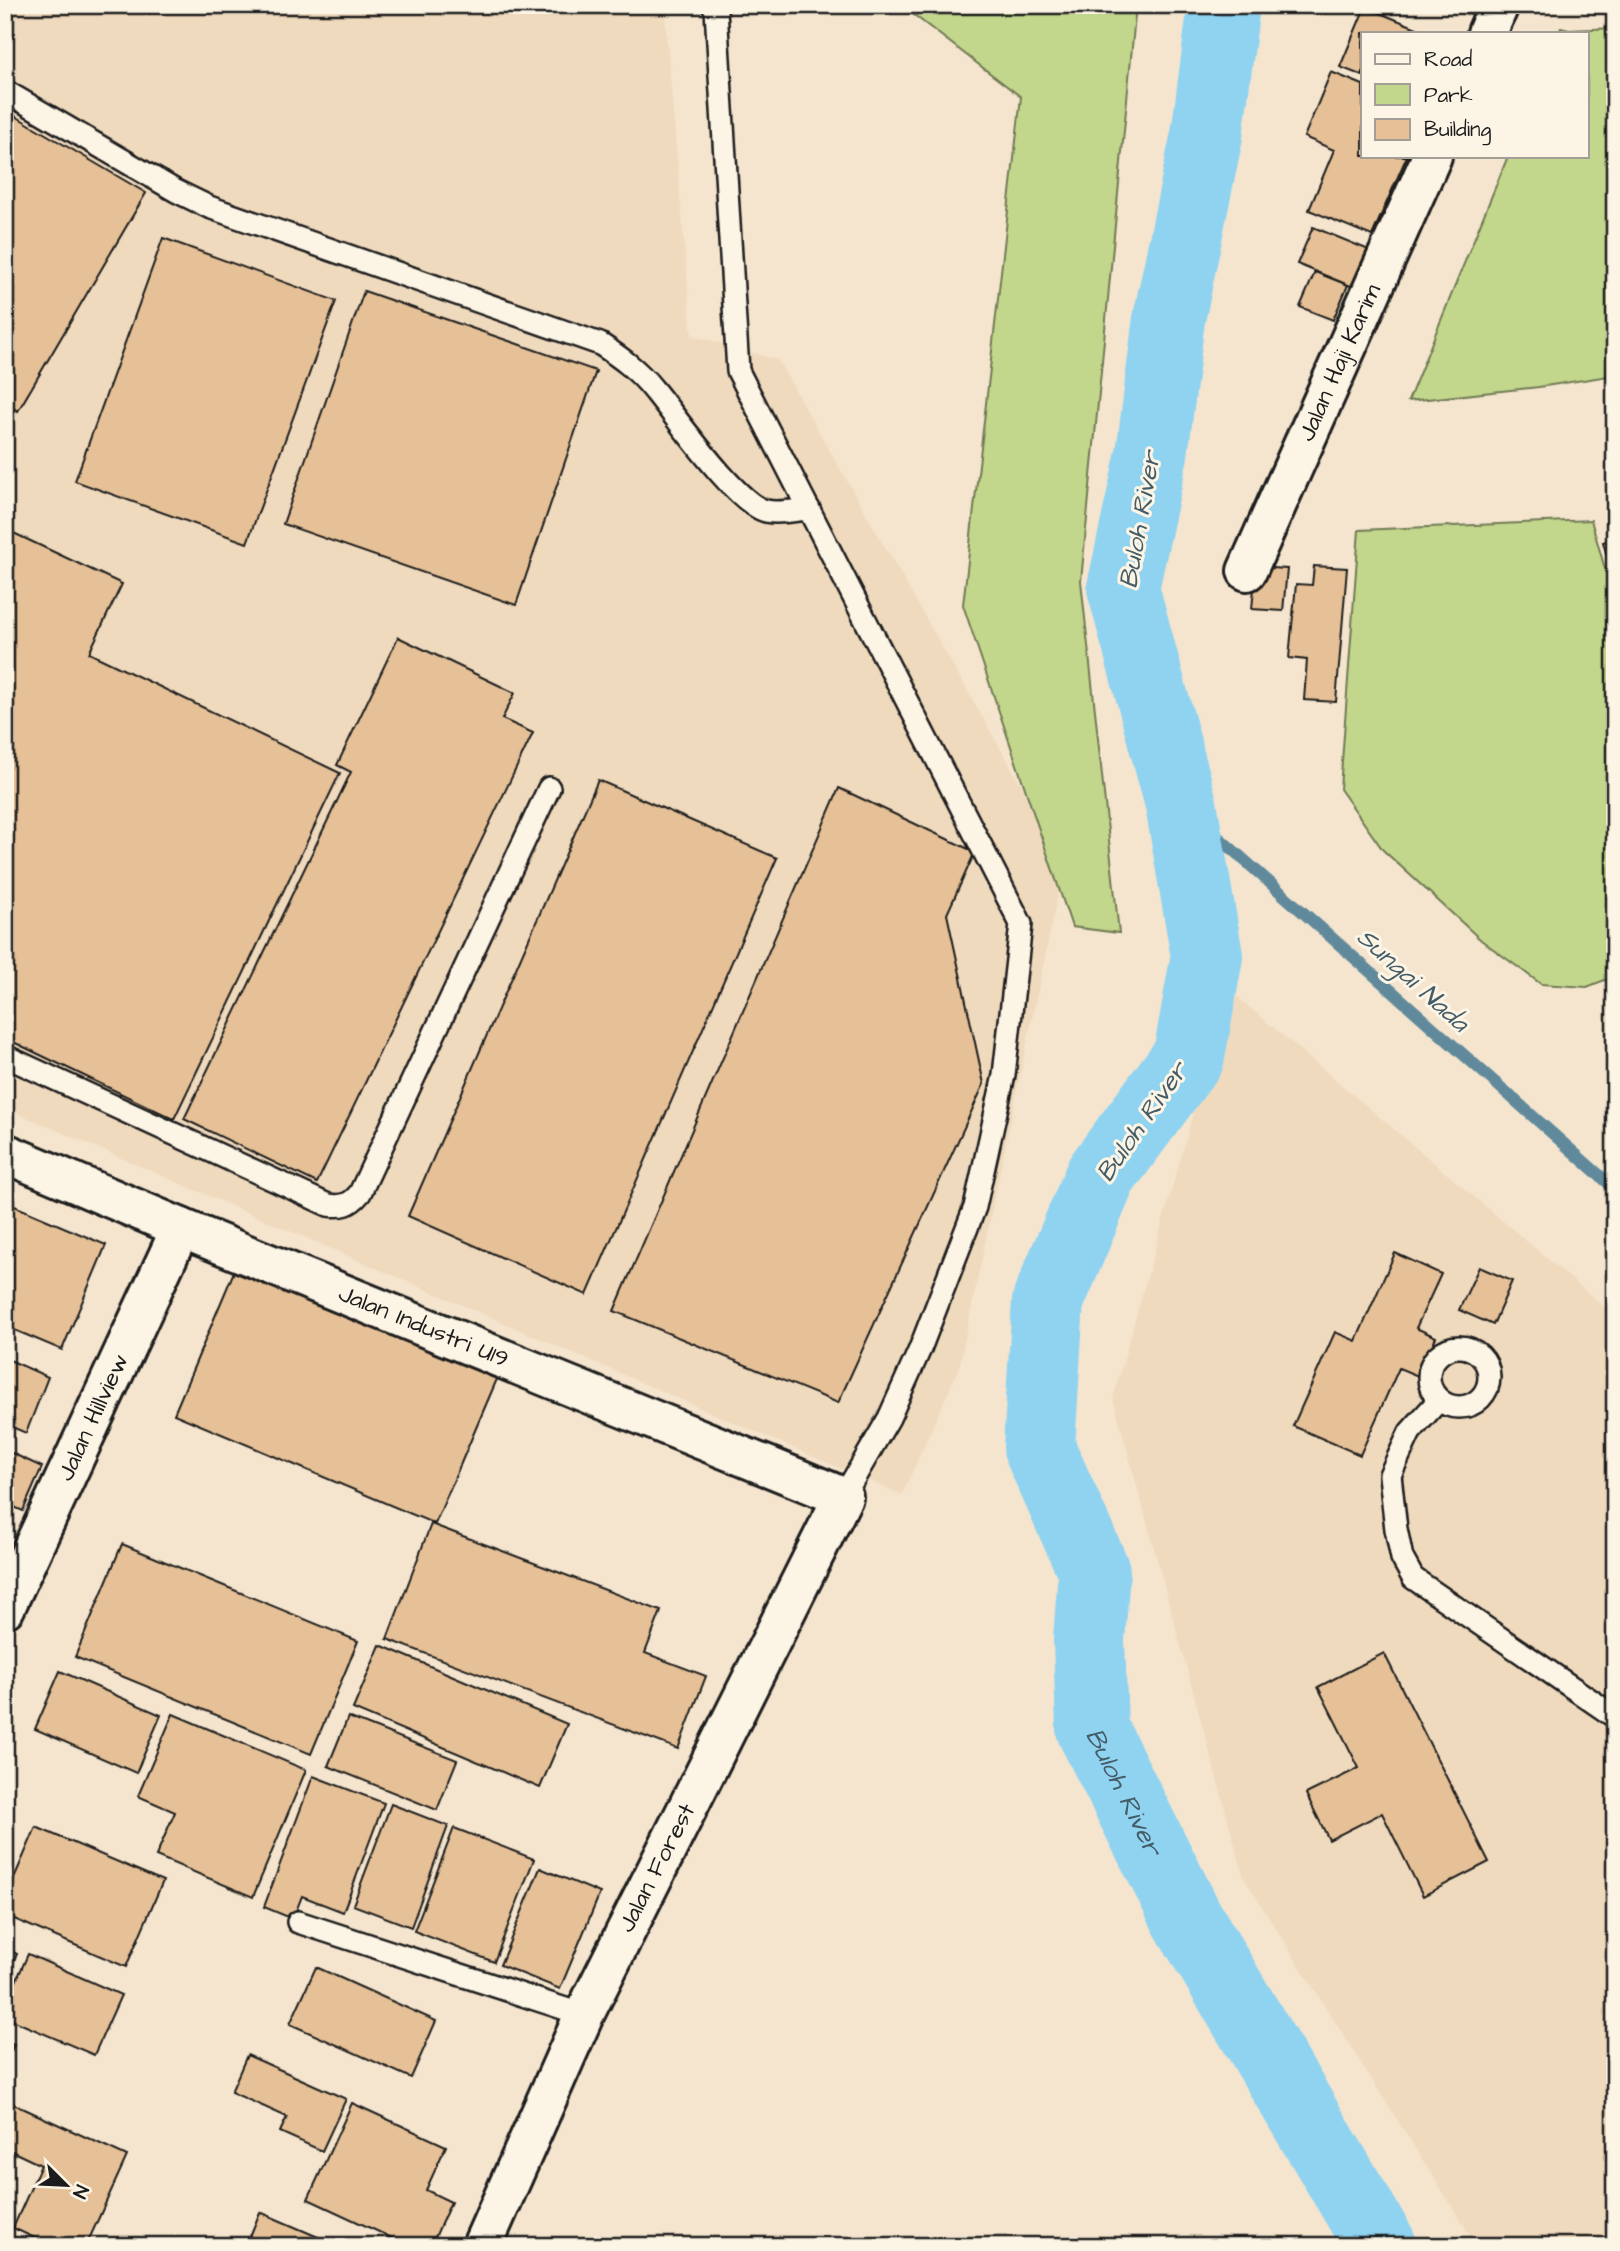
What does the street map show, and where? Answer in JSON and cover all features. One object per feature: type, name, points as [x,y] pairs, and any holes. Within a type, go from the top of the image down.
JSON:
[{"type":"street","points":[[1487,32],[1499,5]]},
{"type":"street","name":"Jalan Haji Karim","points":[[1247,571],[1431,158]]},
{"type":"street","name":"Jalan Industri U19","points":[[5,1153],[181,1228],[843,1497]]},
{"type":"street","name":"Jalan Hillview","points":[[5,1608],[181,1228]]},
{"type":"street","name":"Jalan Forest","points":[[482,2246],[584,2015],[843,1497]]},
{"type":"lane","points":[[713,5],[716,10],[738,371],[1021,924],[1004,1075],[975,1206],[895,1406],[843,1497]]},
{"type":"lane","points":[[5,91],[176,191],[209,207],[600,344],[628,362],[748,502],[765,511],[808,509]]},
{"type":"lane","points":[[5,1056],[328,1205],[340,1207],[352,1203],[360,1193],[550,789]]},
{"type":"lane","points":[[1440,1400],[1410,1432],[1390,1475],[1402,1558],[1413,1578],[1615,1717]]},
{"type":"lane","points":[[298,1922],[584,2015]]},
{"type":"shaded area","points":[[5,5],[664,5],[692,335],[778,360],[1065,861],[959,1368],[902,1495],[5,1108]]},
{"type":"shaded area","points":[[1228,989],[1615,1316],[1615,2246],[1477,2246],[1244,1878],[1113,1398]]},
{"type":"green space","points":[[901,5],[1136,5],[1081,581],[1119,933],[1072,927],[963,605],[1021,97]]},
{"type":"green space","points":[[1561,28],[1615,28],[1615,375],[1539,387],[1408,401],[1507,158],[1588,158],[1588,32],[1559,32]]},
{"type":"green space","points":[[1591,520],[1615,604],[1615,976],[1587,987],[1541,984],[1481,940],[1383,850],[1340,789],[1359,530]]},
{"type":"building","points":[[1365,7],[1427,32],[1361,32],[1361,75],[1340,67]]},
{"type":"building","points":[[1331,72],[1361,84],[1361,158],[1406,158],[1372,236],[1309,210],[1334,150],[1304,137]]},
{"type":"building","points":[[5,110],[146,193],[18,411],[5,403]]},
{"type":"building","points":[[1313,227],[1369,250],[1353,287],[1297,264]]},
{"type":"building","points":[[163,238],[336,301],[247,543],[75,481]]},
{"type":"building","points":[[1315,272],[1348,285],[1333,320],[1300,307]]},
{"type":"building","points":[[364,291],[596,371],[516,605],[283,524]]},
{"type":"building","points":[[5,529],[122,584],[89,653],[340,773],[174,1119],[5,1038]]},
{"type":"building","points":[[1615,539],[1615,584],[1603,542]]},
{"type":"building","points":[[1314,566],[1347,568],[1336,702],[1304,700],[1307,660],[1289,658],[1296,584],[1312,585]]},
{"type":"building","points":[[1256,567],[1287,569],[1283,611],[1252,609]]},
{"type":"building","points":[[398,637],[515,693],[502,719],[533,733],[317,1183],[184,1119],[351,772],[337,765]]},
{"type":"building","points":[[598,780],[777,858],[587,1295],[408,1216]]},
{"type":"building","points":[[839,788],[975,852],[947,914],[984,1084],[838,1403],[614,1311]]},
{"type":"building","points":[[5,1202],[106,1245],[62,1350],[5,1326]]},
{"type":"building","points":[[1395,1253],[1441,1274],[1416,1328],[1436,1337],[1418,1376],[1399,1368],[1360,1455],[1293,1426],[1335,1332],[1356,1341]]},
{"type":"building","points":[[1479,1267],[1512,1281],[1493,1325],[1459,1310]]},
{"type":"building","points":[[235,1269],[497,1379],[435,1524],[174,1414]]},
{"type":"building","points":[[5,1358],[48,1377],[26,1433],[5,1424]]},
{"type":"building","points":[[5,1450],[42,1467],[23,1511],[5,1503]]},
{"type":"building","points":[[431,1524],[661,1611],[645,1653],[706,1676],[678,1749],[387,1639]]},
{"type":"building","points":[[122,1544],[358,1641],[311,1754],[75,1657]]},
{"type":"building","points":[[380,1645],[567,1724],[540,1788],[353,1709]]},
{"type":"building","points":[[1384,1653],[1489,1862],[1423,1896],[1382,1813],[1329,1840],[1306,1794],[1359,1768],[1318,1687]]},
{"type":"building","points":[[60,1671],[161,1715],[136,1773],[35,1729]]},
{"type":"building","points":[[173,1714],[306,1770],[253,1897],[156,1856],[175,1812],[138,1796]]},
{"type":"building","points":[[348,1717],[457,1760],[437,1810],[328,1766]]},
{"type":"building","points":[[313,1776],[384,1803],[343,1912],[302,1896],[293,1919],[264,1907]]},
{"type":"building","points":[[391,1804],[448,1826],[411,1927],[353,1905]]},
{"type":"building","points":[[36,1827],[163,1881],[126,1967],[5,1915],[5,1899]]},
{"type":"building","points":[[454,1828],[534,1859],[494,1962],[414,1931]]},
{"type":"building","points":[[540,1868],[600,1893],[560,1989],[500,1965]]},
{"type":"building","points":[[5,1948],[17,1954],[5,1980]]},
{"type":"building","points":[[28,1954],[121,1995],[94,2055],[5,2017],[5,2006]]},
{"type":"building","points":[[316,1967],[436,2021],[411,2078],[290,2024]]},
{"type":"building","points":[[5,2041],[14,2045],[5,2063]]},
{"type":"building","points":[[247,2055],[346,2099],[322,2151],[280,2132],[287,2117],[231,2092]]},
{"type":"building","points":[[5,2100],[127,2156],[86,2246],[52,2246],[13,2228],[41,2165],[5,2148]]},
{"type":"building","points":[[352,2103],[446,2146],[426,2190],[451,2202],[431,2246],[409,2246],[308,2199]]},
{"type":"building","points":[[260,2212],[339,2246],[246,2246]]},
{"type":"waterway","name":"Buloh River","points":[[1224,5],[1207,135],[1169,319],[1152,454],[1123,588],[1181,804],[1207,956],[1189,1056],[1101,1175],[1048,1301],[1039,1448],[1094,1571],[1089,1640],[1092,1729],[1187,1918],[1381,2246]]},
{"type":"waterway","name":"Sungai Nada","points":[[1181,804],[1615,1189]]}]
